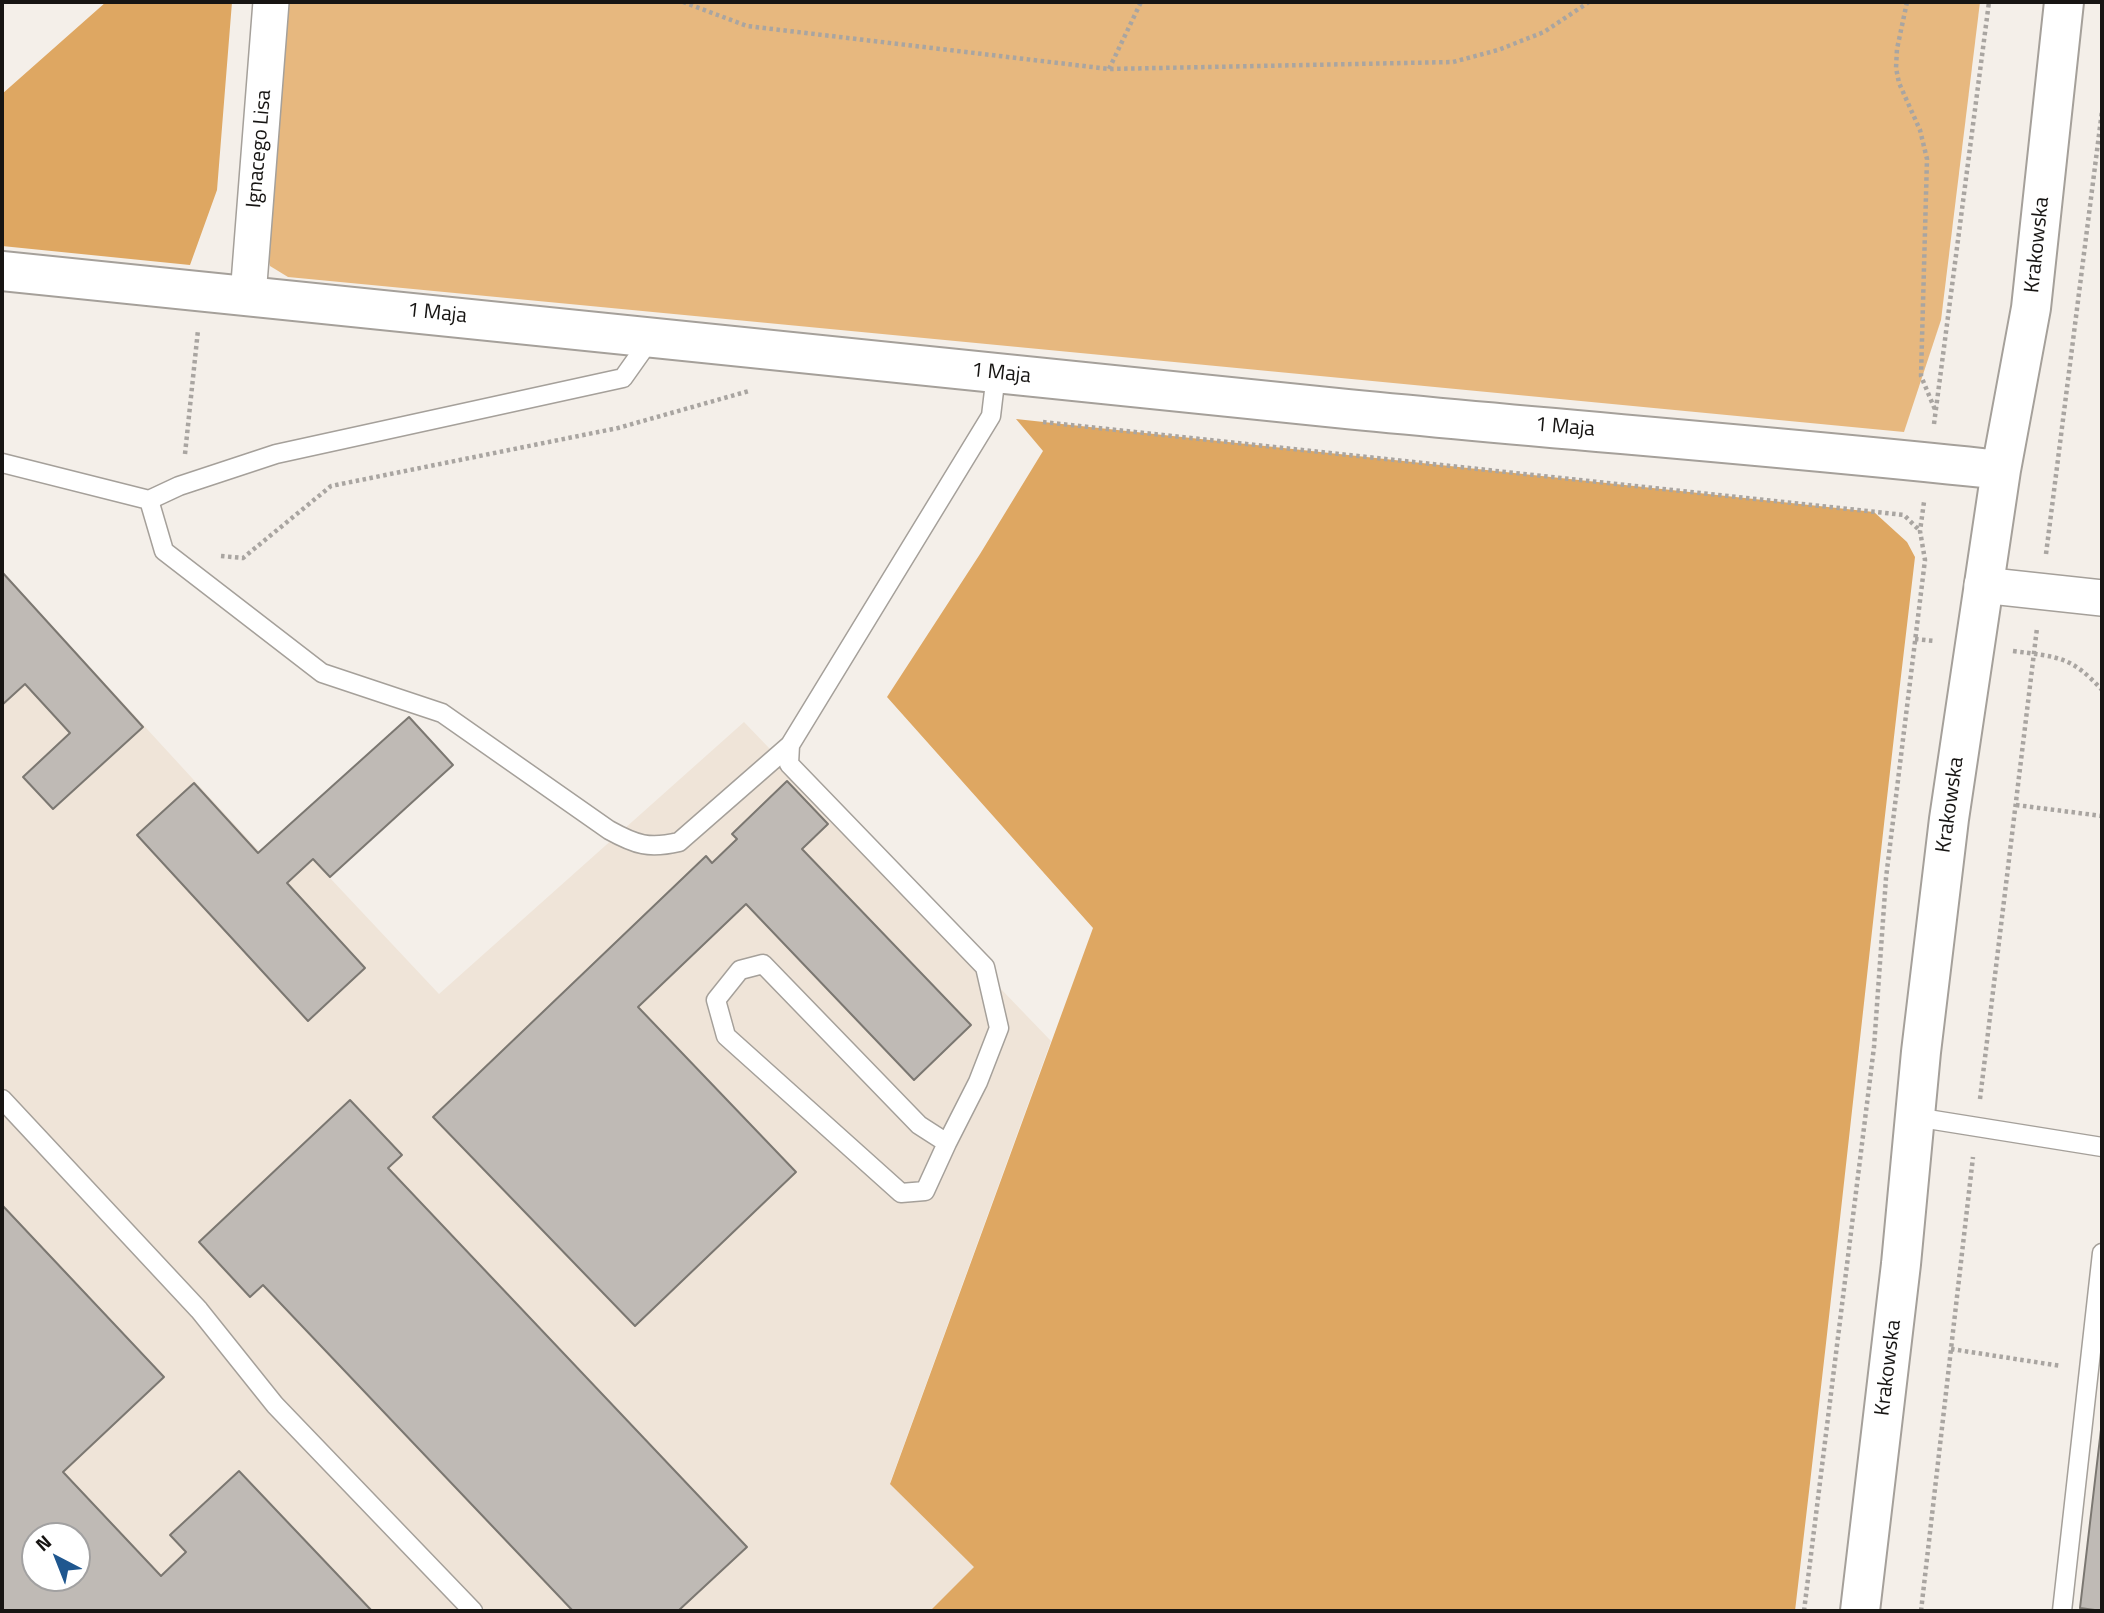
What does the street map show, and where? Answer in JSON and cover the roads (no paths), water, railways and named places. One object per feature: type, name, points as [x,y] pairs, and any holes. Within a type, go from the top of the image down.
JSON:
[{"type":"street","name":"Ignacego Lisa","points":[[248,296],[271,2]]},
{"type":"street","name":"Krakowska","points":[[1860,1611],[1949,819],[1982,585],[2031,308],[2064,2]]},
{"type":"street","name":"1 Maja","points":[[2,271],[996,374],[1340,408],[1870,455],[2001,470]]},
{"type":"street","points":[[1982,585],[2102,598]]},
{"type":"lane","points":[[2,463],[149,500],[179,486],[276,454],[623,378],[652,337]]},
{"type":"lane","points":[[149,500],[164,551],[322,673],[442,713],[609,830],[636,845],[660,847],[679,842],[790,745],[991,416],[996,374]]},
{"type":"lane","points":[[790,745],[789,764],[985,967],[999,1028],[978,1082],[925,1191],[901,1193],[726,1036],[716,1000],[740,970],[763,964],[919,1125],[947,1143]]},
{"type":"lane","points":[[2,1099],[199,1310],[275,1405],[473,1611]]},
{"type":"lane","points":[[1914,1117],[2102,1147]]},
{"type":"lane","points":[[2062,1611],[2102,1253]]}]
